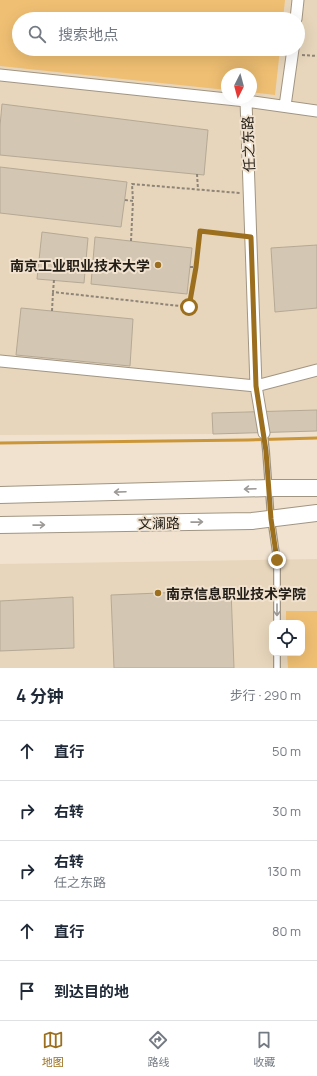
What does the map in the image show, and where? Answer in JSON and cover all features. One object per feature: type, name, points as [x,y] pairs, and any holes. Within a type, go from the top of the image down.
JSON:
[{"type":"main road","points":[[0,495],[317,488]]},
{"type":"main road","name":"文澜路","points":[[0,525],[252,521],[317,513]]},
{"type":"street","points":[[297,12],[298,0]]},
{"type":"street","points":[[285,106],[292,56]]},
{"type":"street","name":"任之东路","points":[[0,76],[221,98]]},
{"type":"street","points":[[257,102],[317,111]]},
{"type":"street","name":"任之东路","points":[[246,104],[256,386],[264,433]]},
{"type":"street","points":[[0,361],[256,386],[317,370]]},
{"type":"lane","points":[[264,433],[271,519],[277,560],[277,620]]},
{"type":"lane","points":[[277,656],[277,668]]},
{"type":"path","points":[[305,54],[317,56]]},
{"type":"path","points":[[197,174],[198,190]]},
{"type":"path","points":[[131,241],[133,201],[132,184],[249,194]]},
{"type":"path","points":[[125,200],[133,201]]},
{"type":"path","points":[[53,292],[189,307],[200,231],[251,237]]},
{"type":"path","points":[[190,267],[196,267]]},
{"type":"path","points":[[52,311],[54,280]]},
{"type":"shaded area","name":"南京工业职业技术大学","points":[[0,0],[317,0],[317,431],[213,434],[0,435]]},
{"type":"shaded area","points":[[0,0],[285,0],[284,12],[12,12],[12,56],[279,56],[275,95],[257,93],[257,68],[221,68],[221,89],[0,66]]},
{"type":"shaded area","name":"南京信息职业技术学院","points":[[317,559],[317,668],[0,668],[0,564]]},
{"type":"shaded area","points":[[286,611],[317,611],[317,668],[288,668],[287,656],[305,656],[305,620],[286,620]]},
{"type":"building","points":[[2,104],[208,130],[204,175],[0,155]]},
{"type":"building","points":[[0,167],[127,182],[121,227],[0,213]]},
{"type":"building","points":[[42,232],[88,238],[84,283],[37,279]]},
{"type":"building","points":[[95,237],[192,248],[187,294],[91,284]]},
{"type":"building","points":[[317,245],[317,308],[275,312],[271,248]]},
{"type":"building","points":[[21,308],[133,319],[130,366],[16,355]]},
{"type":"building","points":[[317,410],[317,431],[213,434],[212,413]]},
{"type":"building","points":[[231,590],[234,668],[114,668],[111,595]]},
{"type":"building","points":[[73,597],[74,648],[0,651],[0,601]]},
{"type":"waterway","points":[[0,443],[317,438]]},
{"type":"place","name":"南京工业职业技术大学","points":[[158,265]]},
{"type":"place","name":"南京信息职业技术学院","points":[[158,593]]},
{"type":"route","points":[[189,307],[200,231],[251,237],[256,386],[266,451],[271,519],[277,560]]}]
